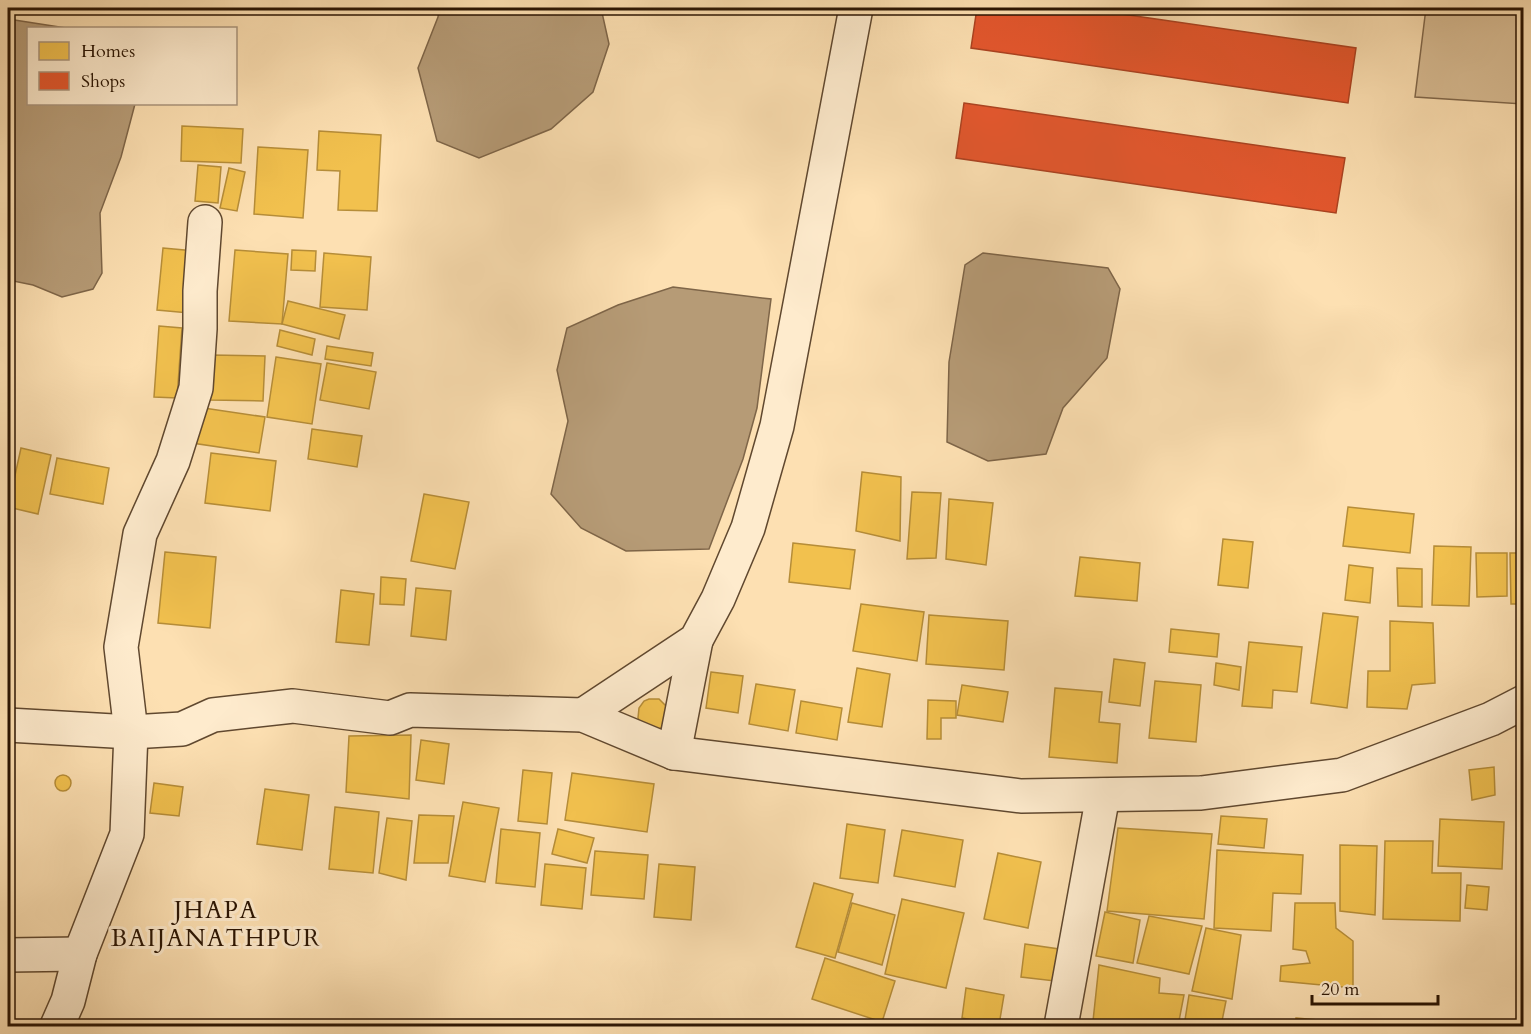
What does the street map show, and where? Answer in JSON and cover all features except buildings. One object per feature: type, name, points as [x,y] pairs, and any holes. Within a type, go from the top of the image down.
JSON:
[{"type":"street","points":[[674,753],[696,640],[718,599],[748,528],[777,426],[856,8]]},
{"type":"street","points":[[57,1026],[68,1001],[81,954],[127,834],[131,732],[121,647],[140,534],[173,461],[196,388],[205,222]]},
{"type":"street","points":[[584,715],[696,640]]},
{"type":"street","points":[[8,725],[131,732],[182,729],[213,715],[293,706],[390,717],[410,710],[584,715],[674,753],[1021,796],[1103,795],[1200,793],[1342,775],[1491,719],[1524,702]]},
{"type":"street","points":[[1061,1026],[1103,795]]},
{"type":"street","points":[[8,955],[81,954]]},
{"type":"shaded area","points":[[439,8],[601,8],[609,44],[593,92],[551,129],[479,158],[437,141],[418,68],[438,17]]},
{"type":"shaded area","points":[[1426,8],[1523,8],[1523,104],[1415,97]]},
{"type":"shaded area","points":[[8,19],[60,27],[27,27],[27,105],[135,105],[121,157],[100,213],[102,273],[93,289],[62,297],[33,285],[8,280]]},
{"type":"shaded area","points":[[983,253],[1108,268],[1120,289],[1107,358],[1063,408],[1046,454],[988,461],[947,442],[949,362],[965,265]]},
{"type":"shaded area","points":[[673,287],[771,299],[757,408],[743,459],[709,549],[626,551],[581,528],[551,494],[568,421],[557,370],[567,328],[618,305]]},
{"type":"district","name":"JHAPA BAIJANATHPUR","points":[[216,924]]}]
